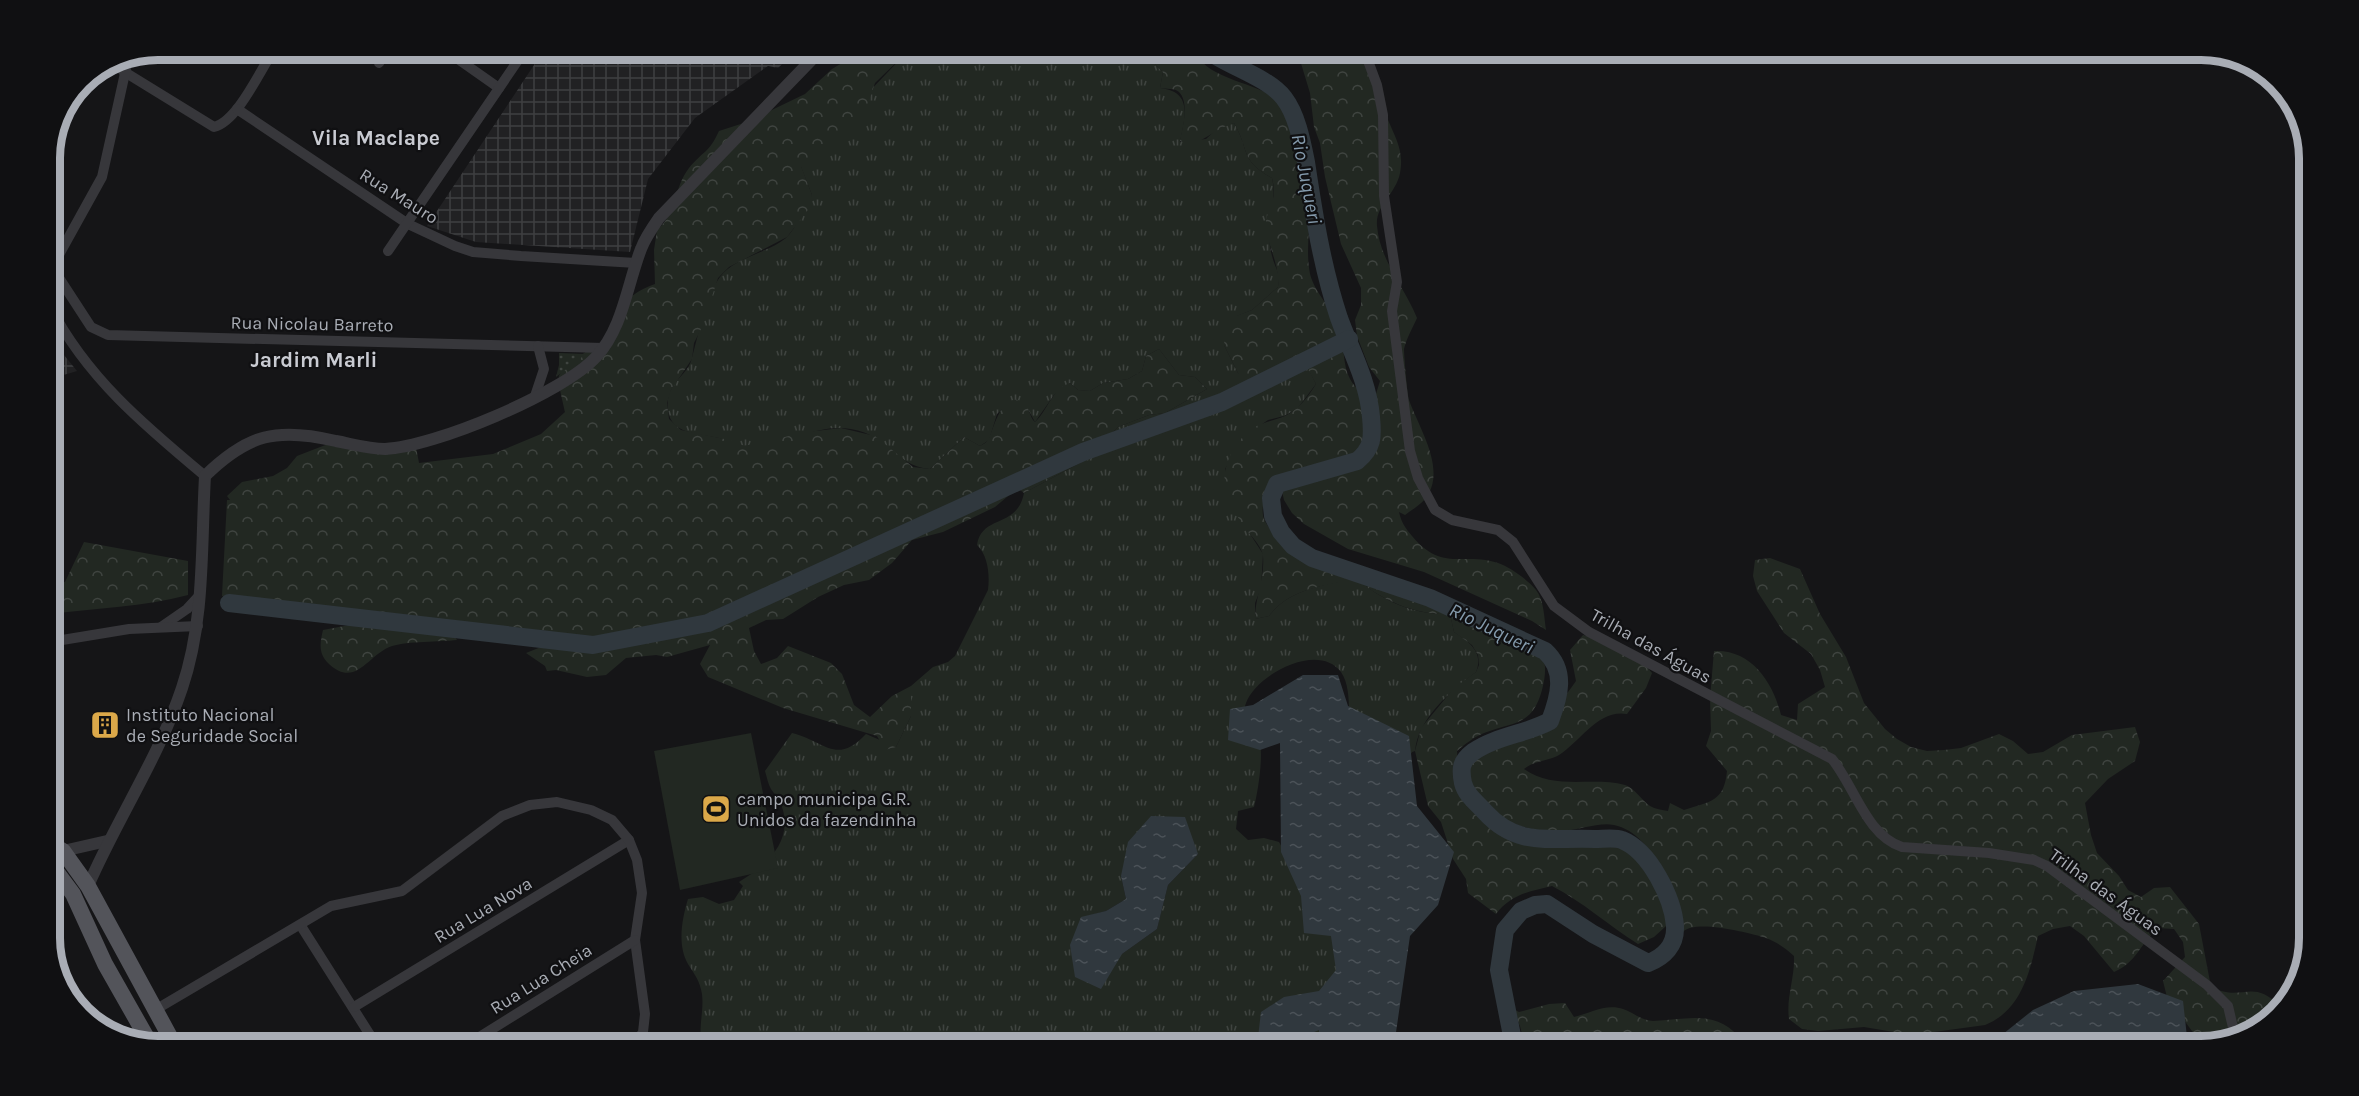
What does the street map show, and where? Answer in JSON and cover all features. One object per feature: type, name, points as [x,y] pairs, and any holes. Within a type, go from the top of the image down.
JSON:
[{"type":"main road","points":[[60,851],[88,886],[169,1036]]},
{"type":"main road","points":[[60,876],[73,894],[105,964],[145,1035]]},
{"type":"street","points":[[123,71],[208,126],[218,126],[237,109],[268,60]]},
{"type":"street","points":[[459,60],[499,88]]},
{"type":"street","points":[[388,251],[518,60]]},
{"type":"street","points":[[88,886],[107,841],[182,690],[198,626],[205,476],[239,446],[272,434],[317,436],[370,448],[401,447],[468,426],[535,396],[582,369],[604,348],[622,308],[636,263],[648,235],[659,218],[811,60]]},
{"type":"street","name":"Trilha das Águas","points":[[1368,60],[1377,85],[1383,115],[1384,196],[1397,282],[1392,311],[1410,451],[1418,478],[1436,510],[1452,519],[1498,530],[1513,542],[1554,606],[1590,632],[1832,759],[1843,773],[1878,833],[1887,842],[1902,847],[2020,857],[2047,866],[2207,985],[2228,1006],[2234,1031]]},
{"type":"street","points":[[60,250],[102,177],[114,129],[125,65]]},
{"type":"street","name":"Rua Mauro","points":[[237,109],[408,224],[455,246],[473,252],[636,263]]},
{"type":"street","name":"Rua Nicolau Barreto","points":[[60,282],[91,327],[108,335],[604,348]]},
{"type":"street","points":[[60,323],[104,385],[137,419],[205,476]]},
{"type":"street","points":[[535,396],[544,369],[538,346]]},
{"type":"street","points":[[161,627],[187,609],[199,596]]},
{"type":"street","points":[[60,640],[94,633],[198,626]]},
{"type":"street","points":[[155,1010],[338,903],[402,891],[502,816],[530,805],[556,802],[591,810],[612,820],[629,840],[637,860],[642,893],[635,940],[645,1014],[641,1036]]},
{"type":"street","name":"Rua Lua Nova","points":[[354,1007],[629,840]]},
{"type":"street","points":[[60,847],[107,841]]},
{"type":"street","points":[[301,926],[371,1036]]},
{"type":"street","name":"Rua Lua Cheia","points":[[482,1036],[635,940]]},
{"type":"shaded area","points":[[537,60],[786,60],[778,68],[768,66],[695,118],[648,179],[630,252],[476,242],[427,226]]},
{"type":"shaded area","points":[[64,355],[77,371],[60,376],[60,356]]},
{"type":"green space","points":[[847,60],[899,60],[875,83],[866,109],[801,166],[812,195],[808,210],[787,237],[729,267],[718,278],[702,327],[694,343],[692,359],[671,390],[667,403],[669,419],[681,430],[729,440],[744,446],[807,432],[841,428],[875,436],[913,467],[930,469],[964,437],[980,446],[986,442],[1003,407],[1009,402],[1015,400],[1023,402],[1035,422],[1054,395],[1064,386],[1070,383],[1078,390],[1090,391],[1103,383],[1128,379],[1142,371],[1146,356],[1159,349],[1179,375],[1195,377],[1207,389],[1165,413],[1149,415],[1118,427],[1080,463],[1024,493],[1020,490],[1014,491],[995,507],[943,532],[912,540],[892,563],[869,580],[844,585],[818,597],[783,619],[766,620],[749,628],[754,651],[761,664],[777,658],[788,646],[831,663],[842,674],[854,705],[870,717],[892,696],[911,686],[911,716],[896,747],[885,750],[877,736],[783,708],[708,677],[700,664],[710,645],[667,657],[656,655],[626,658],[606,675],[587,677],[556,670],[547,671],[545,666],[526,653],[541,647],[537,631],[451,621],[447,627],[457,640],[415,642],[392,646],[362,667],[347,673],[338,671],[325,660],[321,652],[323,630],[387,618],[388,613],[222,596],[227,500],[230,500],[227,496],[242,482],[273,476],[287,468],[297,456],[328,444],[416,447],[419,463],[493,454],[541,434],[565,412],[559,379],[563,369],[607,337],[632,296],[655,284],[654,250],[657,230],[668,217],[680,184],[689,168],[709,148],[719,131],[747,122],[805,94],[832,69]]},
{"type":"green space","points":[[899,60],[1151,60],[1163,72],[1160,88],[1171,90],[1182,100],[1185,115],[1180,142],[1206,139],[1219,127],[1234,123],[1254,166],[1272,178],[1273,197],[1269,236],[1278,274],[1278,287],[1252,310],[1237,316],[1224,345],[1238,373],[1264,390],[1292,370],[1308,368],[1316,384],[1297,409],[1284,416],[1268,420],[1242,438],[1225,469],[1237,514],[1263,554],[1261,588],[1255,603],[1255,619],[1269,616],[1287,599],[1297,594],[1356,578],[1377,594],[1400,605],[1424,612],[1450,614],[1454,632],[1474,648],[1478,659],[1476,672],[1437,706],[1422,727],[1415,751],[1412,752],[1404,767],[1349,721],[1346,683],[1341,672],[1331,663],[1318,660],[1289,665],[1262,682],[1252,692],[1246,703],[1245,715],[1260,744],[1260,766],[1254,807],[1238,811],[1236,829],[1248,840],[1264,838],[1279,842],[1295,871],[1350,921],[1332,1036],[701,1036],[701,989],[685,957],[682,940],[682,923],[688,899],[703,897],[719,904],[734,900],[743,886],[739,882],[759,868],[776,850],[784,829],[784,817],[780,802],[770,787],[765,771],[792,733],[830,749],[846,748],[866,734],[896,747],[911,716],[911,686],[933,667],[948,662],[955,656],[988,590],[987,566],[984,554],[977,545],[985,529],[1014,512],[1024,493],[1080,463],[1118,427],[1149,415],[1165,413],[1207,389],[1195,377],[1179,375],[1159,349],[1146,356],[1142,371],[1128,379],[1103,383],[1090,391],[1078,390],[1070,383],[1054,395],[1035,422],[1028,409],[1009,403],[997,414],[989,440],[980,446],[964,437],[930,469],[906,461],[880,441],[858,430],[831,428],[818,430],[755,446],[741,445],[680,429],[670,418],[669,396],[674,384],[691,363],[703,316],[716,284],[726,270],[786,238],[812,195],[800,164]],"holes":[[[1198,854],[1168,885],[1157,929],[1122,954],[1081,918],[1106,911],[1126,899],[1121,876]]]},
{"type":"green space","points":[[1151,60],[1200,60],[1220,74],[1270,95],[1283,107],[1295,138],[1305,186],[1309,221],[1308,257],[1312,281],[1340,330],[1350,379],[1360,391],[1375,397],[1380,381],[1369,367],[1357,336],[1355,320],[1361,305],[1361,288],[1341,244],[1325,177],[1320,143],[1314,127],[1310,93],[1300,60],[1369,60],[1381,103],[1400,152],[1401,165],[1398,180],[1379,212],[1377,226],[1379,239],[1388,262],[1417,318],[1404,349],[1407,382],[1409,400],[1428,446],[1433,470],[1433,482],[1427,496],[1405,515],[1399,512],[1400,516],[1412,536],[1433,554],[1453,559],[1474,559],[1498,563],[1524,578],[1541,599],[1546,630],[1532,621],[1424,572],[1348,549],[1304,524],[1292,513],[1284,500],[1280,482],[1267,490],[1263,513],[1265,521],[1276,535],[1292,547],[1312,556],[1419,586],[1522,643],[1538,641],[1544,659],[1545,677],[1533,711],[1520,721],[1484,733],[1457,751],[1459,783],[1488,822],[1552,842],[1568,842],[1599,830],[1615,830],[1629,839],[1639,852],[1643,869],[1659,871],[1661,867],[1647,847],[1622,827],[1602,825],[1547,831],[1515,824],[1501,818],[1478,798],[1463,768],[1483,753],[1527,731],[1558,704],[1576,681],[1570,650],[1583,635],[1612,644],[1638,659],[1652,673],[1646,688],[1627,714],[1607,716],[1590,727],[1559,755],[1524,769],[1548,780],[1625,785],[1650,806],[1668,811],[1670,803],[1684,810],[1714,799],[1723,789],[1727,771],[1706,746],[1711,731],[1710,698],[1714,651],[1739,656],[1758,670],[1772,691],[1781,715],[1797,720],[1798,704],[1825,687],[1820,670],[1811,654],[1784,633],[1757,591],[1753,576],[1755,560],[1770,558],[1800,569],[1820,614],[1846,657],[1864,703],[1885,729],[1911,747],[1927,751],[1961,748],[1999,734],[2013,741],[2028,754],[2043,752],[2072,735],[2135,727],[2140,742],[2135,761],[2108,779],[2085,803],[2097,853],[2119,876],[2128,890],[2141,897],[2154,888],[2170,887],[2199,924],[2211,987],[2231,993],[2254,991],[2270,998],[2275,1003],[2256,1020],[2233,1031],[2196,1036],[2167,997],[2163,981],[2185,957],[2183,942],[2174,929],[2158,928],[2128,963],[2114,972],[2084,936],[2070,926],[2053,929],[2038,936],[2032,963],[2016,999],[2008,1010],[1985,1025],[1912,1035],[1864,1027],[1818,1031],[1802,1029],[1789,1019],[1794,956],[1774,941],[1736,930],[1710,927],[1689,928],[1683,932],[1677,916],[1654,937],[1638,944],[1552,886],[1514,898],[1496,914],[1468,893],[1466,879],[1453,859],[1441,822],[1428,806],[1415,751],[1421,728],[1454,688],[1476,672],[1479,665],[1478,655],[1472,645],[1454,632],[1450,614],[1424,612],[1400,605],[1377,594],[1356,579],[1320,586],[1297,594],[1287,599],[1269,616],[1255,619],[1263,572],[1263,556],[1228,498],[1225,487],[1227,464],[1232,452],[1246,434],[1256,427],[1295,410],[1316,384],[1308,369],[1292,370],[1264,390],[1248,386],[1238,373],[1224,345],[1226,328],[1236,316],[1252,310],[1278,287],[1276,265],[1266,228],[1274,194],[1272,178],[1254,166],[1234,123],[1190,145],[1180,141],[1184,103],[1179,92],[1160,88],[1163,72]]},
{"type":"green space","points":[[559,353],[586,354],[556,377]]},
{"type":"green space","points":[[84,542],[188,561],[188,595],[137,605],[60,613],[60,583],[65,582]]},
{"type":"green space","name":"campo municipa G.R. Unidos da fazendinha","points":[[751,733],[778,868],[680,890],[654,751]]},
{"type":"green space","points":[[1565,1003],[1574,1017],[1617,1007],[1649,1021],[1710,1019],[1730,1028],[1738,1036],[1522,1036],[1511,1008],[1519,1012],[1549,1004]]},
{"type":"water","points":[[1303,675],[1338,675],[1348,706],[1409,736],[1417,806],[1454,852],[1438,905],[1410,936],[1395,1036],[1319,1036],[1319,1030],[1304,1036],[1258,1036],[1261,1012],[1284,997],[1319,991],[1336,970],[1331,936],[1304,933],[1301,896],[1281,852],[1280,743],[1260,750],[1228,740],[1230,709],[1253,705]]},
{"type":"water","points":[[1151,816],[1185,817],[1198,854],[1168,885],[1157,929],[1122,954],[1101,989],[1075,977],[1070,945],[1081,917],[1106,911],[1126,899],[1121,876],[1128,842]]},
{"type":"water","points":[[2138,984],[2183,1001],[2187,1036],[2000,1036],[2033,1010],[2074,991]]},
{"type":"waterway","name":"Rio Juqueri","points":[[1224,60],[1268,84],[1284,98],[1292,112],[1303,146],[1328,280],[1339,318],[1363,379],[1369,404],[1371,442],[1357,461],[1277,484],[1271,498],[1273,516],[1281,532],[1293,546],[1312,558],[1430,598],[1545,651],[1552,659],[1559,676],[1558,694],[1550,721],[1491,742],[1473,752],[1462,765],[1464,787],[1497,823],[1522,836],[1549,839],[1622,840],[1642,854],[1651,865],[1670,903],[1675,926],[1673,939],[1664,954],[1648,963],[1593,934],[1547,904],[1535,905],[1521,911],[1505,930],[1499,970],[1512,1036]]},
{"type":"waterway","points":[[229,603],[593,645],[708,623],[1083,452],[1222,402],[1349,339]]},
{"type":"place","name":"Instituto Nacional de Seguridade Social","points":[[105,725]]},
{"type":"place","name":"campo municipa G.R. Unidos da fazendinha","points":[[716,809]]},
{"type":"district","name":"Vila Maclape","points":[[376,138]]},
{"type":"district","name":"Jardim Marli","points":[[314,360]]}]
